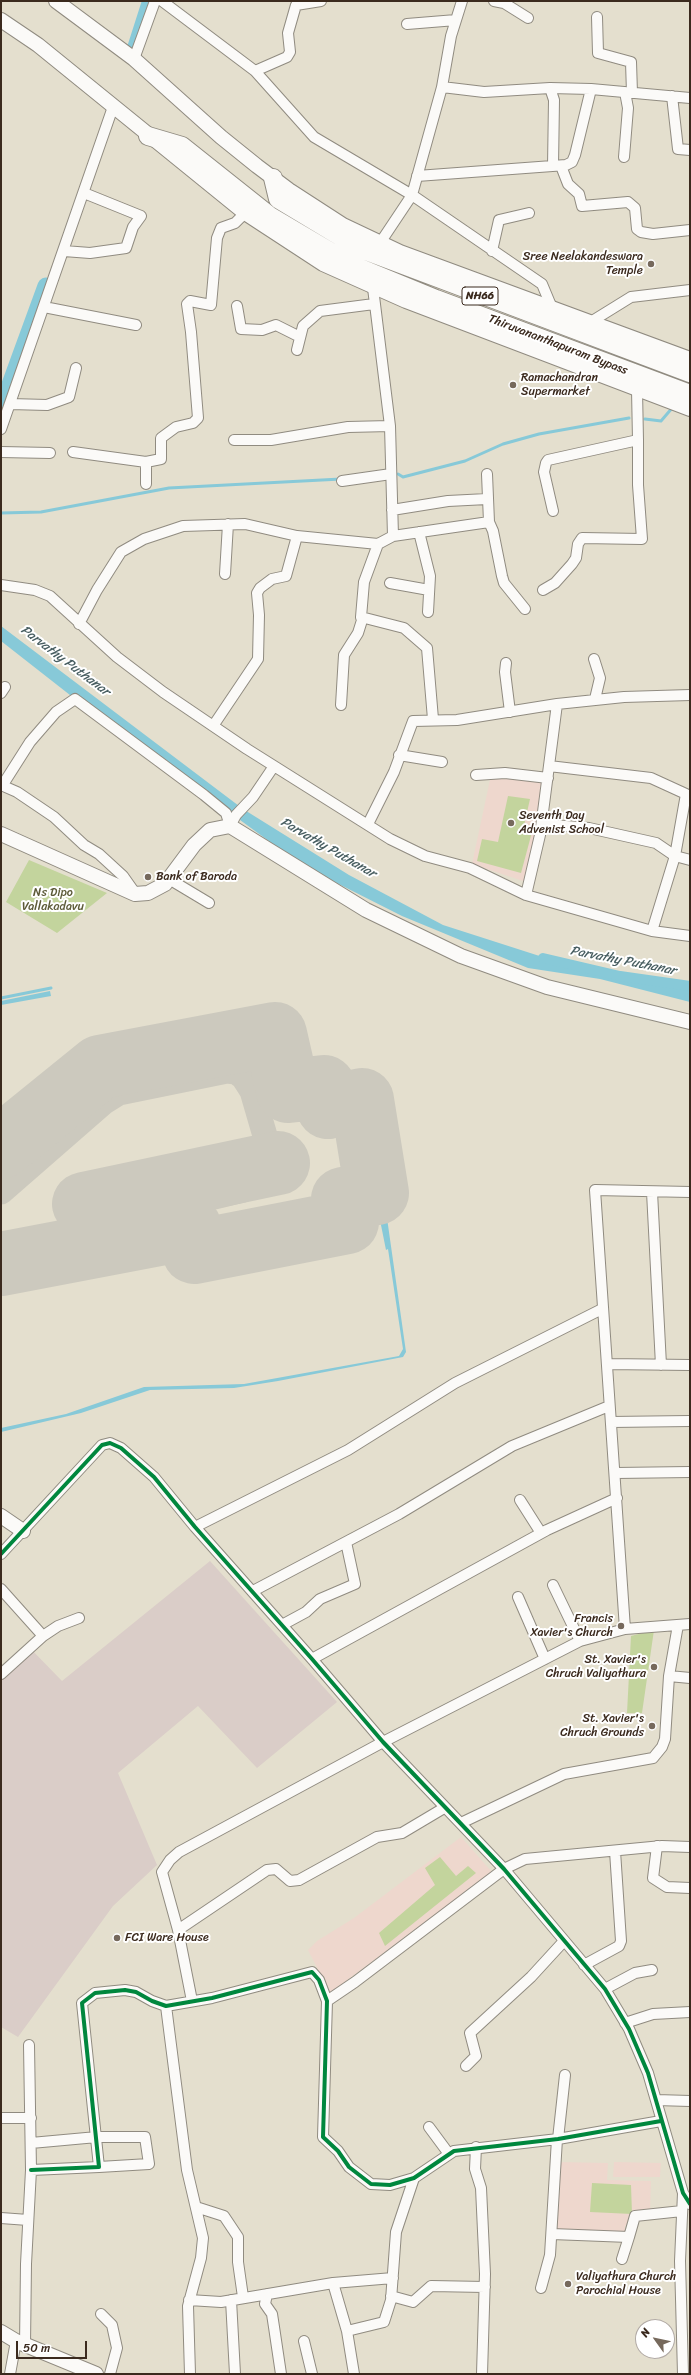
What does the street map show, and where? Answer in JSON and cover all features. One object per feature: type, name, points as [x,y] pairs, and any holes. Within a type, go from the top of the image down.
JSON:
[{"type":"highway","name":"Thiruvananthapuram Bypass","points":[[148,136],[182,146],[270,216],[353,265],[436,299],[690,394]]},
{"type":"highway","name":"Thiruvananthapuram Bypass","points":[[273,178],[278,199],[361,250],[690,373]]},
{"type":"street","points":[[56,1],[134,59],[221,137],[273,178],[343,225],[380,243],[589,323],[690,359]]},
{"type":"street","points":[[134,59],[155,1]]},
{"type":"street","points":[[162,1],[255,71],[314,137],[412,195],[542,284],[552,308]]},
{"type":"street","points":[[255,71],[287,57],[290,52],[288,33],[296,5],[322,1]]},
{"type":"street","points":[[380,243],[412,195],[442,87],[451,36],[462,1]]},
{"type":"street","points":[[494,1],[504,3],[528,18]]},
{"type":"street","points":[[597,17],[598,53],[631,62],[624,157]]},
{"type":"street","name":"Thiruvananthapuram Bypass","points":[[1,20],[38,45],[148,136],[245,213],[323,264],[373,288],[690,409]]},
{"type":"street","points":[[407,24],[456,20]]},
{"type":"street","points":[[442,87],[484,92],[550,88],[591,89],[690,98]]},
{"type":"street","points":[[550,88],[554,100],[557,166],[568,184],[579,194],[582,206],[628,202],[635,208],[637,230],[641,232],[653,234],[690,230]]},
{"type":"street","points":[[418,176],[557,166],[572,162],[591,89]]},
{"type":"street","points":[[672,96],[678,149],[690,150]]},
{"type":"street","points":[[1,429],[113,107]]},
{"type":"street","points":[[64,251],[90,253],[126,248],[134,227],[141,216],[84,193]]},
{"type":"street","points":[[72,452],[146,462],[161,459],[162,438],[176,427],[193,423],[198,418],[192,340],[187,304],[190,301],[211,305],[217,238],[221,228],[235,223],[245,213]]},
{"type":"street","points":[[492,251],[499,220],[529,213]]},
{"type":"street","points":[[373,288],[390,426],[393,536]]},
{"type":"street","points":[[589,323],[630,297],[690,290]]},
{"type":"street","points":[[297,350],[303,326],[320,311],[374,304]]},
{"type":"street","points":[[237,306],[241,329],[262,330],[276,325],[300,336]]},
{"type":"street","points":[[44,308],[136,325]]},
{"type":"street","points":[[10,404],[47,405],[68,397],[76,368]]},
{"type":"street","points":[[543,590],[555,583],[572,564],[576,558],[578,544],[582,538],[642,540],[638,485],[637,390]]},
{"type":"street","points":[[234,440],[271,440],[348,427],[390,426]]},
{"type":"street","points":[[553,511],[544,472],[544,467],[548,460],[638,440]]},
{"type":"street","points":[[1,452],[50,453]]},
{"type":"street","points":[[146,462],[146,484]]},
{"type":"street","points":[[342,481],[391,474]]},
{"type":"street","points":[[487,474],[489,522],[493,531],[504,583],[525,609]]},
{"type":"street","points":[[392,510],[448,501],[487,499]]},
{"type":"street","points":[[79,624],[97,590],[121,552],[144,539],[183,526],[245,524],[297,536],[378,544],[393,536],[489,522]]},
{"type":"street","points":[[225,574],[228,524]]},
{"type":"street","points":[[419,532],[430,576],[428,612]]},
{"type":"street","points":[[212,726],[258,659],[259,621],[257,593],[260,588],[272,579],[286,576],[297,536]]},
{"type":"street","points":[[341,705],[344,655],[358,633],[363,617],[361,613],[364,582],[378,544]]},
{"type":"street","points":[[390,583],[429,590]]},
{"type":"street","points":[[1,585],[35,590],[50,596],[117,657],[212,726],[390,839],[425,856],[470,868],[526,895],[652,931],[690,936]]},
{"type":"street","points":[[363,617],[404,628],[427,648],[433,719]]},
{"type":"street","points":[[594,659],[600,678],[595,699]]},
{"type":"street","points":[[506,663],[505,672],[510,712]]},
{"type":"street","points":[[368,824],[394,772],[399,755],[413,721],[433,719],[457,720],[595,699],[690,695]]},
{"type":"street","points":[[135,894],[114,867],[99,854],[84,845],[54,817],[16,792],[2,786],[30,742],[56,712],[75,699],[226,813],[230,826],[366,910],[461,956],[547,987],[690,1022]]},
{"type":"street","points":[[526,895],[542,824],[557,704]]},
{"type":"street","points":[[399,755],[442,762]]},
{"type":"street","points":[[230,826],[236,815],[250,801],[274,766]]},
{"type":"street","points":[[549,766],[651,778],[688,795],[675,856],[652,931]]},
{"type":"street","points":[[476,775],[505,774],[548,778]]},
{"type":"street","points":[[542,824],[589,828],[656,843],[675,856],[690,860]]},
{"type":"street","points":[[1,834],[135,894],[148,893],[165,884],[194,845],[210,830],[230,826]]},
{"type":"street","points":[[169,879],[208,903]]},
{"type":"street","points":[[625,1629],[616,1473],[609,1406],[608,1364],[602,1309],[595,1190],[690,1192]]},
{"type":"street","points":[[652,1192],[661,1365]]},
{"type":"street","points":[[195,1527],[348,1450],[456,1383],[602,1309]]},
{"type":"street","points":[[608,1364],[690,1365]]},
{"type":"street","points":[[253,1591],[399,1514],[512,1446],[609,1406]]},
{"type":"street","points":[[611,1422],[690,1421]]},
{"type":"street","points":[[1,1554],[89,1457],[102,1445],[110,1443],[121,1448],[154,1477],[195,1527],[253,1591],[383,1742],[444,1808],[461,1823],[504,1869],[605,1989],[625,2022],[648,2073],[683,2193],[690,2204]]},
{"type":"street","points":[[616,1473],[690,1472]]},
{"type":"street","points":[[312,1659],[542,1533],[617,1498]]},
{"type":"street","points":[[520,1500],[542,1533]]},
{"type":"street","points":[[1,1516],[23,1530]]},
{"type":"street","points":[[282,1625],[306,1612],[320,1599],[355,1584],[346,1542]]},
{"type":"street","points":[[553,1585],[580,1641]]},
{"type":"street","points":[[1,1589],[43,1636]]},
{"type":"street","points":[[518,1597],[545,1659]]},
{"type":"street","points":[[1,1674],[43,1636],[58,1626],[79,1618]]},
{"type":"street","points":[[192,2001],[178,1930],[162,1872],[170,1860],[179,1852],[383,1742],[580,1641],[625,1629],[690,1624]]},
{"type":"street","points":[[461,1823],[564,1774],[653,1758],[662,1747],[665,1739],[669,1676],[678,1625]]},
{"type":"street","points":[[669,1676],[690,1678]]},
{"type":"street","points":[[178,1930],[267,1870],[276,1870],[290,1881],[299,1880],[377,1837],[402,1833],[444,1808]]},
{"type":"street","points":[[327,2001],[355,1982],[504,1869],[525,1859],[657,1846],[690,1847]]},
{"type":"street","points":[[657,1846],[653,1878],[666,1887],[690,1888]]},
{"type":"street","points":[[584,1965],[618,1946],[621,1941],[621,1921],[615,1851]]},
{"type":"street","points":[[466,2066],[476,2056],[470,2033],[531,1977],[564,1941]]},
{"type":"street","points":[[605,1989],[635,1974],[652,1970]]},
{"type":"street","points":[[99,2167],[82,2003],[95,1993],[125,1990],[136,1992],[152,2002],[166,2006],[212,1998],[312,1972],[319,1980],[327,2001],[323,2138],[338,2151],[350,2167],[371,2184],[390,2185],[414,2178],[449,2154],[476,2147],[558,2139],[661,2121]]},
{"type":"street","points":[[166,2006],[187,2170],[202,2238],[201,2258],[189,2300],[190,2374]]},
{"type":"street","points":[[625,2022],[653,2014],[690,2012]]},
{"type":"street","points":[[10,2374],[20,2343],[28,2220],[31,2170],[30,2045]]},
{"type":"street","points":[[541,2288],[550,2255],[558,2139],[565,2075]]},
{"type":"street","points":[[656,2100],[690,2101]]},
{"type":"street","points":[[1,2118],[31,2118]]},
{"type":"street","points":[[429,2127],[449,2154]]},
{"type":"street","points":[[31,2143],[97,2137],[144,2136],[149,2164],[31,2170]]},
{"type":"street","points":[[476,2147],[476,2169],[481,2188],[485,2287],[482,2374]]},
{"type":"street","points":[[347,2331],[384,2322],[391,2296],[396,2232],[414,2178]]},
{"type":"street","points":[[683,2193],[680,2261],[683,2374]]},
{"type":"street","points":[[196,2207],[224,2216],[238,2237],[238,2262],[243,2298]]},
{"type":"street","points":[[622,2259],[635,2216],[682,2211]]},
{"type":"street","points":[[1,2218],[28,2220]]},
{"type":"street","points":[[552,2234],[629,2237]]},
{"type":"street","points":[[189,2300],[212,2303],[333,2283],[393,2278]]},
{"type":"street","points":[[333,2283],[347,2331],[354,2374]]},
{"type":"street","points":[[391,2296],[413,2302],[431,2286],[485,2287]]},
{"type":"street","points":[[267,2294],[265,2304],[272,2314],[281,2374]]},
{"type":"street","points":[[231,2300],[235,2374]]},
{"type":"street","points":[[101,2314],[112,2325],[117,2348],[110,2374]]},
{"type":"street","points":[[1,2332],[20,2343],[96,2374]]},
{"type":"street","points":[[304,2341],[312,2374]]},
{"type":"shaded area","name":"Seventh Day Advenist School","points":[[491,775],[552,781],[526,882],[472,864]]},
{"type":"shaded area","points":[[210,1561],[337,1702],[257,1768],[198,1706],[118,1773],[157,1865],[113,1906],[18,2037],[1,2027],[1,1682],[27,1645],[62,1681]]},
{"type":"shaded area","points":[[461,1837],[492,1872],[330,1993],[308,1950],[317,1941],[354,1918]]},
{"type":"shaded area","points":[[557,2162],[608,2163],[607,2180],[651,2181],[650,2215],[625,2226],[625,2233],[555,2231]]},
{"type":"shaded area","points":[[614,2162],[661,2163],[660,2177],[613,2177]]},
{"type":"green space","points":[[508,796],[530,799],[523,830],[532,832],[521,873],[477,861],[482,839],[498,842]]},
{"type":"green space","name":"Ns Dipo Vallakadavu","points":[[29,860],[107,893],[57,933],[6,902]]},
{"type":"green space","points":[[654,1630],[642,1713],[627,1713],[631,1636]]},
{"type":"green space","points":[[440,1857],[456,1876],[468,1866],[476,1873],[385,1946],[379,1933],[435,1885],[425,1868]]},
{"type":"green space","points":[[592,2183],[631,2185],[632,2214],[590,2212]]},
{"type":"water","points":[[1,626],[243,809],[349,875],[443,925],[580,969],[690,989],[690,1002],[600,979],[528,968],[402,916],[303,866],[84,706],[1,641]]},
{"type":"water","points":[[50,991],[51,996],[1,1005],[1,1001]]},
{"type":"water","points":[[387,1218],[406,1352],[403,1357],[234,1388],[150,1390],[81,1413],[1,1432],[1,1428],[66,1414],[144,1387],[244,1384],[399,1356],[403,1349],[388,1249],[386,1250],[380,1220]]},
{"type":"waterway","points":[[131,51],[147,1]]},
{"type":"waterway","points":[[1,409],[46,286]]},
{"type":"waterway","points":[[645,419],[661,421],[673,407]]},
{"type":"waterway","points":[[398,474],[403,477],[465,461],[503,444],[539,434],[629,418]]},
{"type":"waterway","points":[[1,513],[41,512],[169,488],[341,479]]},
{"type":"waterway","name":"Parvathy Puthanar","points":[[543,958],[620,976],[690,986]]},
{"type":"waterway","points":[[1,998],[51,988]]},
{"type":"taxiway","points":[[1,1192],[103,1103],[119,1093],[227,1071],[236,1072],[243,1077],[252,1091],[268,1146],[269,1168],[262,1179],[243,1190],[214,1197],[142,1193],[122,1194]]},
{"type":"runway","points":[[1,1147],[100,1067],[275,1034],[288,1091],[324,1087],[328,1107],[362,1100],[377,1193],[343,1199],[347,1222],[194,1252],[190,1228],[1,1264]]},
{"type":"runway","points":[[84,1204],[278,1163]]},
{"type":"cycle path","points":[[1,1554],[102,1445],[110,1443],[121,1448],[154,1477],[195,1527],[383,1742],[504,1869],[605,1989],[629,2029],[648,2073],[683,2193],[690,2204]]},
{"type":"cycle path","points":[[31,2170],[99,2167],[82,2003],[95,1993],[125,1990],[136,1992],[152,2001],[166,2006],[212,1998],[312,1972],[319,1980],[327,2001],[323,2137],[338,2151],[349,2167],[371,2184],[390,2185],[414,2178],[454,2151],[558,2139],[661,2121]]},
{"type":"place","name":"Sree Neelakandeswara Temple","points":[[651,264]]},
{"type":"place","name":"Ramachandran Supermarket","points":[[513,385]]},
{"type":"place","name":"Seventh Day Advenist School","points":[[511,823]]},
{"type":"place","name":"Bank of Baroda","points":[[148,877]]},
{"type":"place","name":"Francis Xavier's Church","points":[[621,1626]]},
{"type":"place","name":"St. Xavier's Chruch Valiyathura","points":[[654,1667]]},
{"type":"place","name":"St. Xavier's Chruch Grounds","points":[[652,1726]]},
{"type":"place","name":"FCI Ware House","points":[[117,1938]]},
{"type":"place","name":"Valiyathura Church Parochial House","points":[[568,2284]]}]
